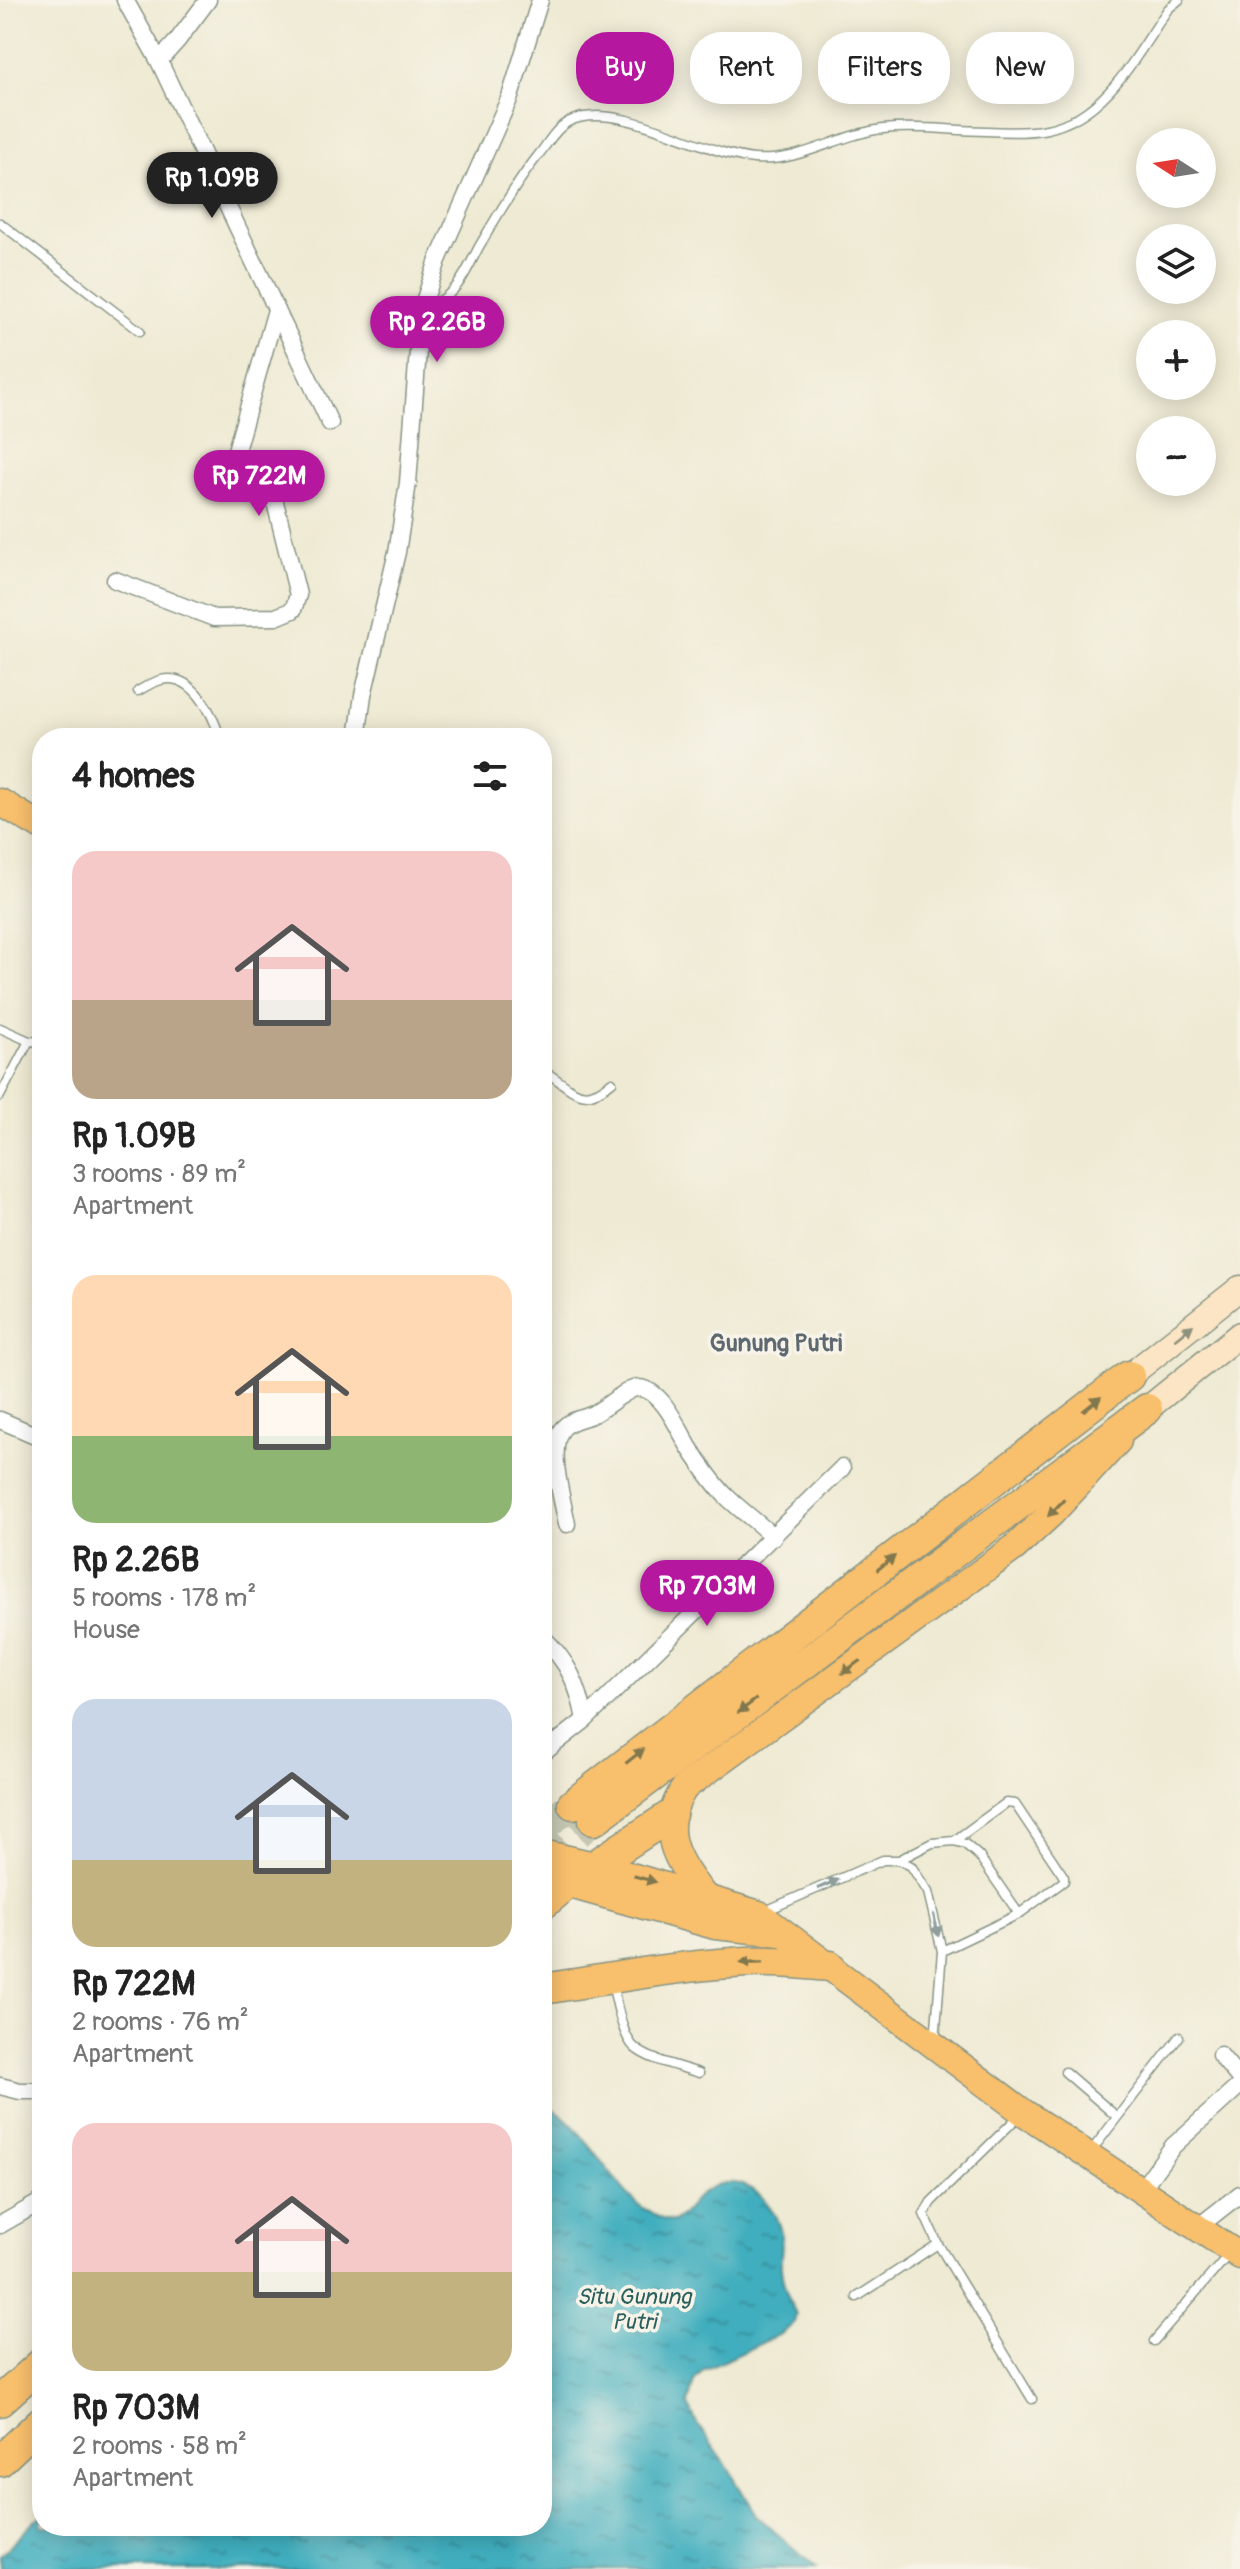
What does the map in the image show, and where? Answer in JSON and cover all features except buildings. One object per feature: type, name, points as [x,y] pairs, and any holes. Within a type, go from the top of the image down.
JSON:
[{"type":"highway","points":[[1129,1376],[584,1812],[1147,1409]]},
{"type":"highway","points":[[555,1880],[594,1865],[671,1815]]},
{"type":"highway","points":[[552,1988],[733,1962],[830,1966]]},
{"type":"highway","points":[[0,2401],[32,2372]]},
{"type":"highway","points":[[0,2461],[32,2431]]},
{"type":"main road","points":[[0,802],[32,821]]},
{"type":"main road","points":[[704,1896],[682,1867],[671,1832],[671,1815],[685,1787],[1014,1548],[1052,1513],[1147,1409]]},
{"type":"main road","points":[[552,1855],[759,1914],[1023,2112],[1236,2253]]},
{"type":"main road","points":[[555,1880],[715,1926],[784,1933]]},
{"type":"street","points":[[125,0],[159,61],[330,423]]},
{"type":"street","points":[[159,61],[187,30],[208,0]]},
{"type":"street","points":[[358,728],[363,695],[397,552],[408,483],[421,311],[438,260],[510,97],[540,0]]},
{"type":"street","points":[[115,580],[214,618],[276,617],[293,610],[298,595],[274,498],[270,490],[234,465],[233,461],[276,310]]},
{"type":"street","points":[[1129,1376],[1240,1288]]},
{"type":"street","points":[[1147,1409],[1240,1334]]},
{"type":"street","points":[[567,1524],[554,1455],[563,1428],[594,1414],[635,1388],[643,1388],[669,1410],[699,1462],[727,1498],[773,1537]]},
{"type":"street","points":[[0,1420],[32,1434]]},
{"type":"street","points":[[552,1746],[585,1720],[842,1468]]},
{"type":"street","points":[[552,1646],[573,1675],[585,1720]]},
{"type":"street","points":[[1141,2190],[1173,2146],[1239,2086],[1240,2080],[1220,2055]]},
{"type":"street","points":[[0,2086],[32,2091]]},
{"type":"street","points":[[1198,2227],[1240,2194]]},
{"type":"street","points":[[0,2225],[32,2207]]},
{"type":"lane","points":[[421,311],[437,304],[454,290],[518,182],[555,133],[569,122],[586,117],[614,116],[713,149],[756,159],[804,154],[860,133],[883,129],[1046,129],[1070,122],[1091,109],[1111,89],[1168,9],[1179,0]]},
{"type":"lane","points":[[0,223],[140,331]]},
{"type":"lane","points":[[138,691],[161,680],[183,683],[195,692],[214,717],[217,728]]},
{"type":"lane","points":[[0,1028],[32,1041]]},
{"type":"lane","points":[[0,1096],[29,1041]]},
{"type":"lane","points":[[552,1076],[582,1096],[590,1096],[612,1082]]},
{"type":"lane","points":[[942,1951],[1019,1914],[1064,1881],[1015,1804],[1006,1803],[954,1841]]},
{"type":"lane","points":[[899,1860],[932,1843],[954,1841],[965,1844],[973,1849],[1019,1914]]},
{"type":"lane","points":[[759,1914],[883,1860],[899,1860],[911,1866],[928,1892],[942,1951],[934,2046]]},
{"type":"lane","points":[[611,1979],[623,2026],[632,2046],[647,2055],[699,2073]]},
{"type":"lane","points":[[1087,2156],[1179,2037]]},
{"type":"lane","points":[[1065,2072],[1116,2116]]},
{"type":"lane","points":[[1023,2112],[931,2202],[925,2211],[925,2219],[1032,2399]]},
{"type":"lane","points":[[857,2297],[938,2244]]},
{"type":"lane","points":[[1154,2341],[1236,2253]]},
{"type":"water","name":"Situ Gunung Putri","points":[[552,2109],[574,2127],[636,2202],[654,2215],[674,2222],[705,2191],[730,2183],[752,2189],[776,2217],[781,2234],[782,2274],[796,2314],[794,2323],[783,2333],[704,2370],[694,2381],[688,2404],[697,2424],[756,2515],[817,2569],[0,2569],[0,2555],[32,2524],[32,2536],[552,2536]]},
{"type":"tunnel","points":[[552,1820],[573,1804]]},
{"type":"tunnel","points":[[552,1853],[594,1820]]},
{"type":"district","name":"Gunung Putri","points":[[776,1343]]}]
